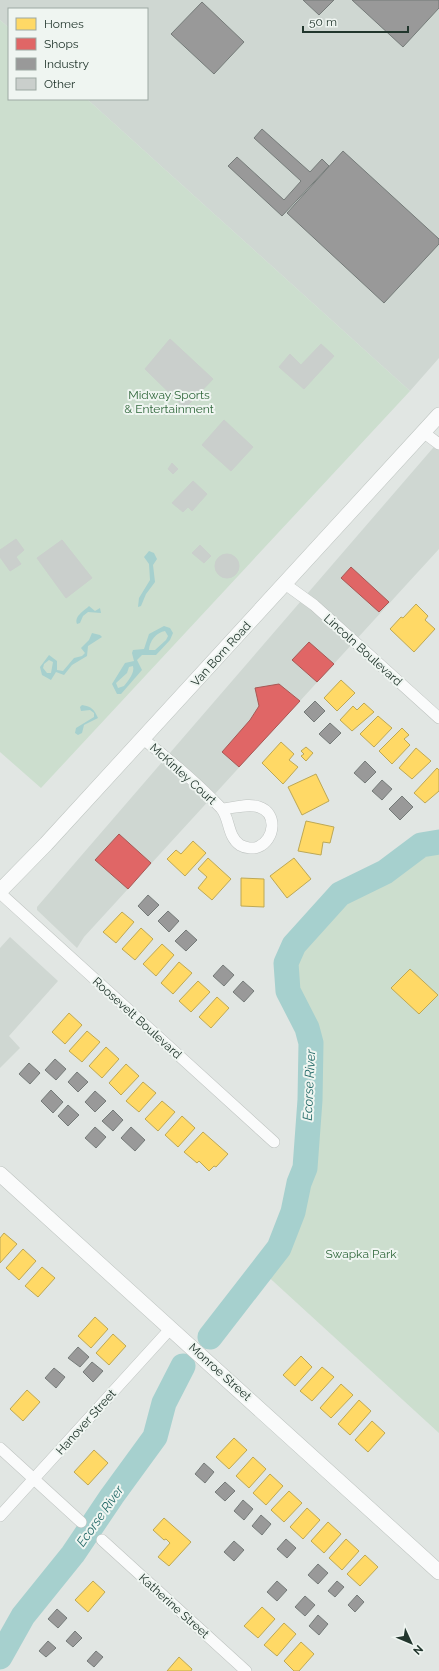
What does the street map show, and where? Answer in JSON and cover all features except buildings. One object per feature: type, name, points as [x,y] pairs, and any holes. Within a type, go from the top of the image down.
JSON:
[{"type":"main road","name":"Van Born Road","points":[[0,892],[143,739],[439,415]]},
{"type":"main road","name":"Monroe Street","points":[[0,1174],[212,1364],[439,1572]]},
{"type":"street","points":[[423,432],[439,444]]},
{"type":"street","name":"Lincoln Boulevard","points":[[285,584],[314,605],[439,718]]},
{"type":"street","name":"McKinley Court","points":[[143,739],[171,761],[222,809],[235,840],[241,846],[249,848],[257,847],[265,843],[270,836],[272,821],[268,813],[260,807],[251,805],[222,809]]},
{"type":"street","name":"Roosevelt Boulevard","points":[[0,892],[274,1142]]},
{"type":"street","name":"Hanover Street","points":[[0,1516],[171,1328]]},
{"type":"street","points":[[0,1448],[81,1522]]},
{"type":"street","name":"Katherine Street","points":[[102,1540],[246,1671]]},
{"type":"shaded area","points":[[0,0],[439,0],[439,358],[410,391],[88,100],[148,100],[148,8],[8,8],[8,27],[0,20]]},
{"type":"shaded area","points":[[439,441],[439,549],[84,937],[77,948],[37,910],[37,907]]},
{"type":"shaded area","points":[[10,937],[58,981],[9,1036],[20,1048],[0,1068],[0,948]]},
{"type":"green space","name":"Midway Sports & Entertainment","points":[[0,20],[8,27],[8,100],[88,100],[410,391],[41,788],[0,752]]},
{"type":"green space","name":"Swapka Park","points":[[439,842],[439,1433],[262,1271],[272,1259],[284,1238],[293,1212],[299,1183],[305,1168],[310,1100],[311,1043],[308,1030],[287,985],[285,973],[287,960],[294,945],[340,894],[385,872],[421,845]]},
{"type":"water","points":[[149,551],[154,553],[157,559],[153,565],[155,582],[146,594],[141,606],[138,607],[139,598],[150,580],[149,564],[144,557]]},
{"type":"water","points":[[89,606],[95,611],[100,608],[101,613],[88,612],[83,616],[80,623],[77,624],[76,621],[78,616]]},
{"type":"water","points":[[164,626],[170,628],[173,633],[170,640],[156,655],[142,655],[137,660],[142,670],[121,694],[117,694],[112,684],[125,663],[134,661],[132,653],[133,650],[144,649],[149,634]],"holes":[[[165,631],[168,636],[166,640],[155,650],[149,650],[150,643],[154,638],[159,633]],[[133,666],[133,671],[129,679],[124,686],[118,688],[116,683],[127,673],[129,667]]]},
{"type":"water","points":[[92,633],[102,637],[88,646],[87,656],[72,665],[64,675],[56,672],[51,680],[42,675],[40,667],[49,655],[57,661],[57,670],[63,671],[74,658],[82,656],[85,653],[81,648],[89,640]],"holes":[[[49,660],[53,662],[51,673],[47,673],[43,668],[44,664]]]},
{"type":"water","points":[[82,705],[92,709],[98,718],[84,725],[82,733],[78,735],[75,733],[76,728],[94,717],[94,713],[90,710],[81,711],[80,707]]},
{"type":"waterway","name":"Ecorse River","points":[[210,1337],[279,1248],[293,1212],[299,1183],[305,1168],[310,1100],[311,1043],[307,1028],[288,991],[286,963],[294,945],[340,894],[385,872],[421,845],[439,842]]},
{"type":"waterway","name":"Ecorse River","points":[[0,1657],[23,1616],[73,1554],[112,1496],[155,1437],[164,1403],[183,1366]]}]
